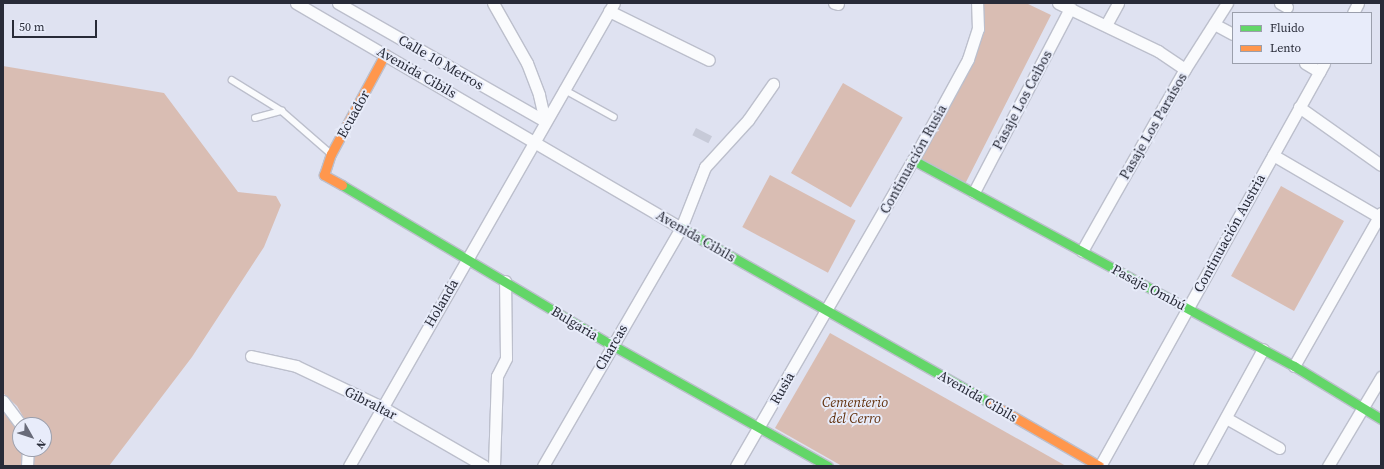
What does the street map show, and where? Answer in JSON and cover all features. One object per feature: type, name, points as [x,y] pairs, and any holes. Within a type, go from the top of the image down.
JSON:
[{"type":"street","name":"Avenida Cibils","points":[[296,3],[534,140],[681,228],[828,310],[1100,466]]},
{"type":"street","name":"Calle 10 Metros","points":[[338,3],[545,121]]},
{"type":"street","points":[[493,3],[527,63],[539,95],[545,121]]},
{"type":"street","name":"Continuación Rusia","points":[[828,310],[913,160],[974,46],[978,30],[977,3]]},
{"type":"street","points":[[1058,3],[1158,51],[1185,69]]},
{"type":"street","points":[[1106,25],[1118,3]]},
{"type":"street","name":"Pasaje Los Paraísos","points":[[1082,251],[1185,69],[1227,3]]},
{"type":"street","points":[[1354,12],[1358,3]]},
{"type":"street","points":[[611,7],[709,60]]},
{"type":"street","name":"Holanda","points":[[349,466],[611,7]]},
{"type":"street","name":"Pasaje Los Ceibos","points":[[974,192],[1070,8]]},
{"type":"street","points":[[1214,24],[1232,33]]},
{"type":"street","name":"Ecuador","points":[[324,175],[331,154],[386,54]]},
{"type":"street","points":[[1309,64],[1322,67]]},
{"type":"street","name":"Continuación Austria","points":[[1100,466],[1322,67]]},
{"type":"street","name":"Charcas","points":[[543,466],[681,228],[705,167],[748,120],[773,84]]},
{"type":"street","points":[[1299,107],[1381,165]]},
{"type":"street","points":[[1273,155],[1380,215],[1294,366]]},
{"type":"street","name":"Pasaje Ombú","points":[[913,160],[1294,366],[1381,419]]},
{"type":"street","name":"Bulgaria","points":[[324,175],[466,259],[505,280],[612,345],[828,466]]},
{"type":"street","points":[[494,466],[497,376],[506,358],[505,280]]},
{"type":"street","name":"Rusia","points":[[736,466],[828,310]]},
{"type":"street","points":[[1199,466],[1263,349]]},
{"type":"street","name":"Gibraltar","points":[[251,356],[296,366],[382,407],[484,466]]},
{"type":"street","points":[[1328,466],[1381,377]]},
{"type":"street","points":[[3,401],[15,417]]},
{"type":"street","points":[[1226,418],[1279,448]]},
{"type":"lane","points":[[232,80],[282,111],[331,154]]},
{"type":"lane","points":[[563,89],[614,117]]},
{"type":"lane","points":[[255,118],[282,111]]},
{"type":"green space","points":[[980,3],[1026,3],[1051,15],[964,186],[917,161],[972,65],[979,44]]},
{"type":"green space","points":[[3,66],[164,93],[238,192],[276,196],[281,205],[264,247],[192,357],[109,466],[32,466],[32,457],[52,457],[52,417],[23,417],[17,406],[3,393]]},
{"type":"green space","points":[[843,83],[903,117],[851,208],[791,173]]},
{"type":"green space","points":[[770,175],[856,221],[828,273],[742,227]]},
{"type":"green space","points":[[1281,186],[1344,221],[1294,311],[1231,276]]},
{"type":"green space","name":"Cementerio del Cerro","points":[[830,333],[1066,466],[842,466],[775,428]]},
{"type":"green space","points":[[3,404],[12,419],[12,457],[22,457],[21,466],[3,466]]},
{"type":"building","points":[[696,128],[712,136],[708,143],[692,135]]},
{"type":"traffic: fast","points":[[913,160],[1294,366],[1381,419]]},
{"type":"traffic: fast","points":[[342,185],[612,345],[828,466]]},
{"type":"traffic: fast","points":[[681,228],[990,403]]},
{"type":"traffic: slow","points":[[342,185],[324,175],[331,154],[385,54]]},
{"type":"traffic: slow","points":[[990,403],[1099,466]]}]
